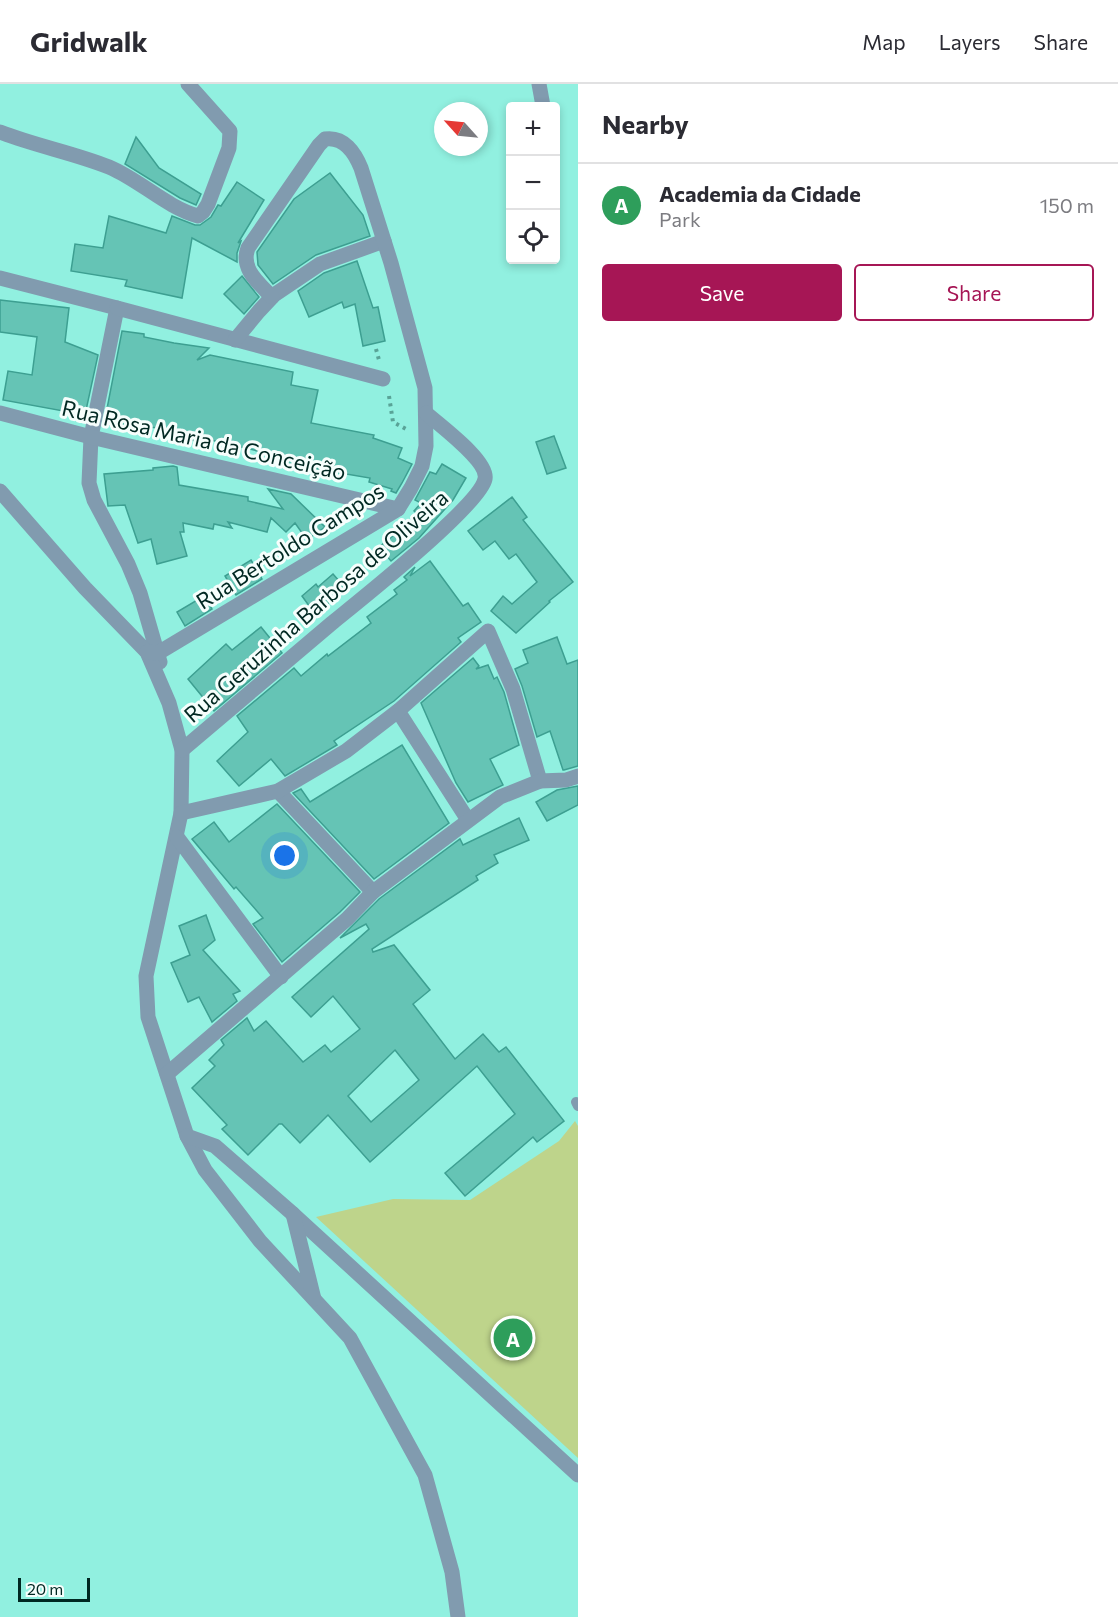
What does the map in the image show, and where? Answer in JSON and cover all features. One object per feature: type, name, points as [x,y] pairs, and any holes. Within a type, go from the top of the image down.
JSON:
[{"type":"street","points":[[0,132],[109,167],[187,213],[198,216],[208,204],[229,148],[230,131],[188,84]]},
{"type":"street","points":[[539,84],[542,102]]},
{"type":"street","name":"Rua Bertoldo Campos","points":[[152,652],[398,509],[422,466],[426,446],[425,388],[384,241],[356,154],[339,140],[325,139],[319,145],[248,248],[246,264],[250,273],[272,297]]},
{"type":"street","points":[[235,340],[272,297],[320,264],[384,241]]},
{"type":"street","points":[[0,278],[384,379]]},
{"type":"street","points":[[117,308],[91,437],[89,483],[94,500],[128,564],[140,593],[152,652],[182,750],[181,813],[146,976],[148,1017],[187,1136],[205,1170],[260,1241],[350,1338],[425,1475],[452,1572],[458,1617]]},
{"type":"street","name":"Rua Rosa Maria da Conceição","points":[[0,412],[91,437],[398,509]]},
{"type":"street","name":"Rua Geruzinha Barbosa de Oliveira","points":[[182,750],[425,545],[479,491],[485,479],[484,470],[474,456],[426,413]]},
{"type":"street","points":[[0,490],[85,588],[152,652]]},
{"type":"street","points":[[181,813],[278,791],[346,751],[398,711],[488,632],[513,689],[540,781]]},
{"type":"street","points":[[398,711],[468,820]]},
{"type":"street","points":[[166,1074],[347,920],[373,892],[468,820],[500,797],[540,781],[566,780],[578,776]]},
{"type":"street","points":[[278,791],[373,892]]},
{"type":"street","points":[[177,837],[281,977]]},
{"type":"street","points":[[187,1136],[215,1146],[293,1214],[578,1475]]},
{"type":"street","points":[[293,1214],[314,1299]]},
{"type":"path","points":[[384,379],[393,422],[408,430],[413,436]]},
{"type":"green space","points":[[575,1121],[578,1126],[578,1458],[316,1217],[393,1199],[470,1200],[559,1141]]},
{"type":"building","points":[[136,137],[159,168],[201,194],[196,205],[180,198],[125,164]]},
{"type":"building","points":[[330,173],[363,215],[370,236],[316,255],[273,284],[258,265],[257,252],[294,199]]},
{"type":"building","points":[[237,182],[264,200],[238,243],[241,241],[237,262],[192,238],[182,298],[125,286],[127,280],[71,271],[75,244],[103,248],[109,216],[166,233],[172,216],[200,225],[211,217],[218,205],[221,206]]},
{"type":"building","points":[[357,261],[373,308],[378,307],[385,341],[363,346],[355,304],[344,308],[342,302],[309,317],[298,291],[324,273]]},
{"type":"building","points":[[242,276],[259,297],[244,314],[224,294]]},
{"type":"building","points":[[0,300],[69,308],[65,342],[98,355],[85,415],[3,400],[8,371],[32,375],[37,337],[0,332]]},
{"type":"building","points":[[122,331],[144,334],[144,337],[174,343],[209,348],[197,360],[210,355],[293,372],[291,385],[318,390],[311,423],[374,435],[373,438],[402,448],[398,458],[412,464],[396,493],[391,491],[392,489],[369,482],[370,478],[275,464],[275,455],[202,438],[201,442],[161,434],[162,428],[107,425],[105,419]]},
{"type":"building","points":[[554,436],[566,468],[547,474],[536,442]]},
{"type":"building","points":[[442,464],[466,478],[453,500],[419,538],[391,561],[379,547],[419,515],[414,511],[421,503],[415,500],[430,472],[436,474]]},
{"type":"building","points":[[177,467],[179,485],[248,497],[248,501],[283,509],[268,489],[291,494],[325,527],[307,540],[295,523],[286,532],[271,518],[267,532],[228,522],[232,528],[214,524],[213,529],[183,523],[184,532],[180,532],[187,556],[157,564],[151,539],[138,543],[125,505],[108,506],[104,474]]},
{"type":"building","points":[[512,497],[527,517],[523,520],[573,582],[549,601],[516,633],[491,611],[503,596],[512,604],[537,582],[516,554],[509,559],[495,541],[483,550],[468,531]]},
{"type":"building","points":[[251,560],[262,579],[236,595],[225,576]]},
{"type":"building","points":[[430,561],[463,606],[468,603],[481,622],[458,638],[461,642],[394,701],[334,741],[337,745],[285,776],[271,759],[239,786],[217,761],[248,732],[237,716],[294,668],[301,676],[327,654],[328,656],[371,623],[367,617],[397,594],[394,590],[407,580],[404,577],[415,567],[410,576]]},
{"type":"building","points":[[333,574],[346,589],[315,614],[302,596],[316,584],[318,587]]},
{"type":"building","points":[[204,596],[212,609],[185,626],[177,612]]},
{"type":"building","points":[[261,627],[282,653],[214,711],[188,679],[226,644],[232,650]]},
{"type":"building","points":[[557,637],[567,664],[578,660],[578,766],[564,770],[550,731],[537,737],[515,669],[528,663],[523,650]]},
{"type":"building","points":[[473,658],[479,666],[476,669],[488,665],[494,679],[497,677],[504,692],[519,745],[490,759],[503,785],[468,802],[456,783],[421,703]]},
{"type":"building","points":[[402,745],[449,823],[374,879],[293,793],[301,789],[310,802]]},
{"type":"building","points":[[578,786],[578,805],[547,821],[536,802],[557,790]]},
{"type":"building","points":[[277,804],[360,892],[282,962],[253,924],[263,918],[236,887],[234,889],[192,839],[214,822],[229,842]]},
{"type":"building","points":[[519,818],[529,840],[494,855],[498,863],[476,876],[478,880],[372,949],[373,952],[394,945],[430,990],[413,1004],[455,1059],[483,1034],[499,1052],[506,1047],[564,1121],[537,1142],[533,1137],[465,1196],[445,1173],[515,1114],[477,1066],[370,1162],[328,1115],[300,1143],[282,1124],[279,1124],[248,1155],[222,1129],[227,1125],[192,1088],[215,1066],[209,1060],[224,1045],[221,1040],[247,1018],[254,1031],[266,1021],[303,1062],[325,1045],[331,1052],[360,1029],[333,996],[311,1017],[292,997],[369,929],[366,924],[340,938],[379,899],[460,839],[463,845]],"holes":[[[395,1050],[419,1080],[371,1122],[348,1096]]]},
{"type":"building","points":[[206,915],[215,940],[203,950],[240,991],[233,994],[237,1001],[212,1022],[199,997],[188,1002],[171,963],[190,955],[179,926]]},
{"type":"place","name":"Academia da Cidade","points":[[513,1338]]}]
